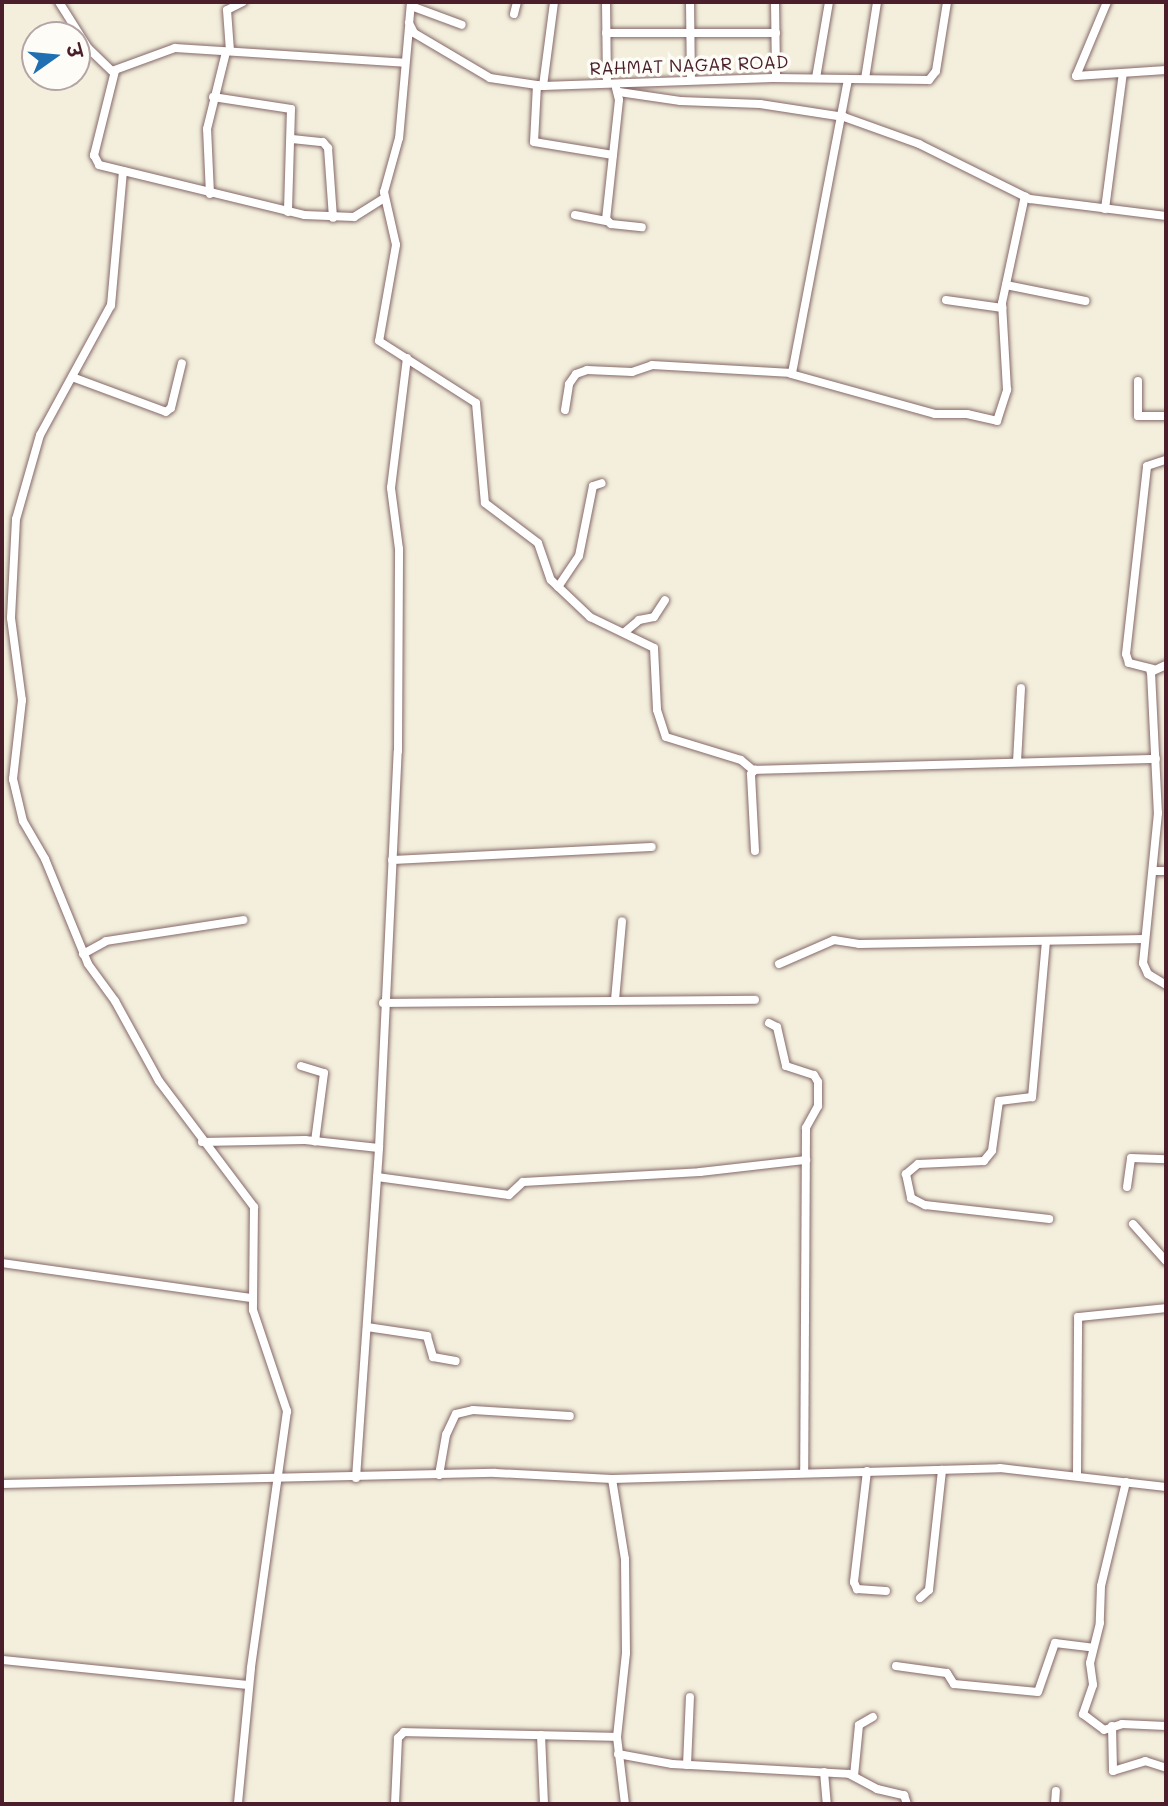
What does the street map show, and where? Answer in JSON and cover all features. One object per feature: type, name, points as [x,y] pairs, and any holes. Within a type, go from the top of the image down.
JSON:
[{"type":"street","points":[[59,2],[88,48],[115,71]]},
{"type":"street","points":[[210,194],[211,174],[205,162],[213,97],[228,52],[227,10],[243,2]]},
{"type":"street","points":[[514,14],[517,2]]},
{"type":"street","points":[[554,2],[540,85],[534,142],[613,155]]},
{"type":"street","points":[[606,2],[610,82],[618,92],[680,101],[760,104],[844,117],[919,144],[1025,196],[1166,216]]},
{"type":"street","points":[[690,2],[691,80]]},
{"type":"street","points":[[775,2],[776,78]]},
{"type":"street","points":[[816,78],[829,2]]},
{"type":"street","points":[[865,79],[877,2]]},
{"type":"street","name":"RAHMAT NAGAR ROAD","points":[[409,27],[490,78],[540,85],[776,78],[933,78],[947,2]]},
{"type":"street","points":[[1107,2],[1076,76],[1166,70]]},
{"type":"street","points":[[462,25],[411,4],[400,138],[387,171],[384,198],[396,245],[377,336],[381,345],[407,358],[476,403],[485,503],[538,543],[546,571],[558,587],[590,617],[651,644],[656,652],[657,710],[666,737],[741,760],[753,770],[1156,759]]},
{"type":"street","points":[[606,33],[776,33]]},
{"type":"street","points":[[115,71],[174,48],[405,63]]},
{"type":"street","points":[[115,71],[94,158],[99,165],[288,212],[333,218],[359,215],[384,198]]},
{"type":"street","points":[[1105,209],[1123,73]]},
{"type":"street","points":[[790,374],[844,117],[848,79]]},
{"type":"street","points":[[607,221],[618,92]]},
{"type":"street","points":[[213,97],[290,106],[292,139],[288,212]]},
{"type":"street","points":[[292,139],[323,142],[328,148],[333,218]]},
{"type":"street","points":[[123,171],[111,306],[40,435],[19,503],[6,618],[22,700],[13,750],[15,790],[23,821],[45,859],[83,954],[116,1000],[144,1059],[202,1142],[254,1207],[251,1298],[274,1378],[286,1404],[279,1479],[249,1685],[238,1804]]},
{"type":"street","points":[[565,410],[569,384],[576,374],[587,370],[632,372],[652,365],[790,374],[935,414],[967,414],[994,422],[1006,390],[1002,308],[1025,196]]},
{"type":"street","points":[[575,215],[642,228]]},
{"type":"street","points":[[1006,285],[1085,301]]},
{"type":"street","points":[[946,300],[1002,308]]},
{"type":"street","points":[[356,1478],[379,1148],[383,1003],[392,860],[399,549],[391,488],[407,358]]},
{"type":"street","points":[[72,377],[166,412],[171,408],[182,363]]},
{"type":"street","points":[[1138,381],[1138,416],[1166,416]]},
{"type":"street","points":[[1166,460],[1147,466],[1126,654],[1129,663],[1153,669],[1166,665]]},
{"type":"street","points":[[558,587],[579,556],[593,486],[602,482]]},
{"type":"street","points":[[626,631],[634,623],[654,617],[665,600]]},
{"type":"street","points":[[1153,669],[1156,759],[1153,871],[1144,967],[1166,985]]},
{"type":"street","points":[[1017,762],[1021,688]]},
{"type":"street","points":[[753,770],[755,852]]},
{"type":"street","points":[[392,860],[652,846]]},
{"type":"street","points":[[1153,871],[1166,872]]},
{"type":"street","points":[[83,954],[106,941],[243,920]]},
{"type":"street","points":[[615,1000],[622,921]]},
{"type":"street","points":[[779,964],[830,940],[859,944],[1145,939]]},
{"type":"street","points":[[1046,941],[1032,1097],[999,1101],[992,1152],[984,1161],[918,1164],[906,1174],[911,1198],[925,1205],[1049,1219]]},
{"type":"street","points":[[383,1003],[755,1000]]},
{"type":"street","points":[[769,1023],[777,1027],[786,1066],[814,1075],[818,1082],[818,1106],[806,1128],[804,1473]]},
{"type":"street","points":[[301,1066],[324,1073],[315,1141]]},
{"type":"street","points":[[202,1142],[315,1141],[379,1148]]},
{"type":"street","points":[[1128,1187],[1131,1158],[1166,1159]]},
{"type":"street","points":[[377,1177],[509,1195],[523,1182],[699,1172],[806,1160]]},
{"type":"street","points":[[1133,1224],[1166,1261]]},
{"type":"street","points":[[2,1263],[251,1298]]},
{"type":"street","points":[[1077,1475],[1078,1317],[1166,1308]]},
{"type":"street","points":[[367,1327],[427,1336],[433,1357],[456,1361]]},
{"type":"street","points":[[439,1475],[446,1435],[456,1414],[473,1410],[570,1416]]},
{"type":"street","points":[[2,1484],[439,1475],[612,1479],[1000,1468],[1166,1487]]},
{"type":"street","points":[[920,1598],[929,1591],[942,1470]]},
{"type":"street","points":[[867,1471],[853,1582],[857,1589],[886,1591]]},
{"type":"street","points":[[612,1479],[624,1546],[626,1625],[617,1737],[625,1804]]},
{"type":"street","points":[[1126,1482],[1101,1586],[1100,1623],[1093,1648],[1093,1685],[1083,1714],[1102,1729],[1112,1726],[1166,1726]]},
{"type":"street","points":[[896,1666],[947,1673],[954,1684],[1038,1692],[1055,1643],[1093,1648]]},
{"type":"street","points":[[2,1660],[249,1685]]},
{"type":"street","points":[[687,1765],[690,1697]]},
{"type":"street","points":[[854,1776],[859,1725],[873,1717]]},
{"type":"street","points":[[1112,1726],[1111,1770],[1146,1761],[1166,1768]]},
{"type":"street","points":[[395,1804],[398,1738],[404,1732],[617,1737]]},
{"type":"street","points":[[541,1735],[544,1804]]},
{"type":"street","points":[[618,1754],[687,1765],[854,1776],[877,1789],[904,1795],[907,1804]]},
{"type":"street","points":[[824,1772],[827,1804]]},
{"type":"street","points":[[1055,1804],[1056,1791]]}]
